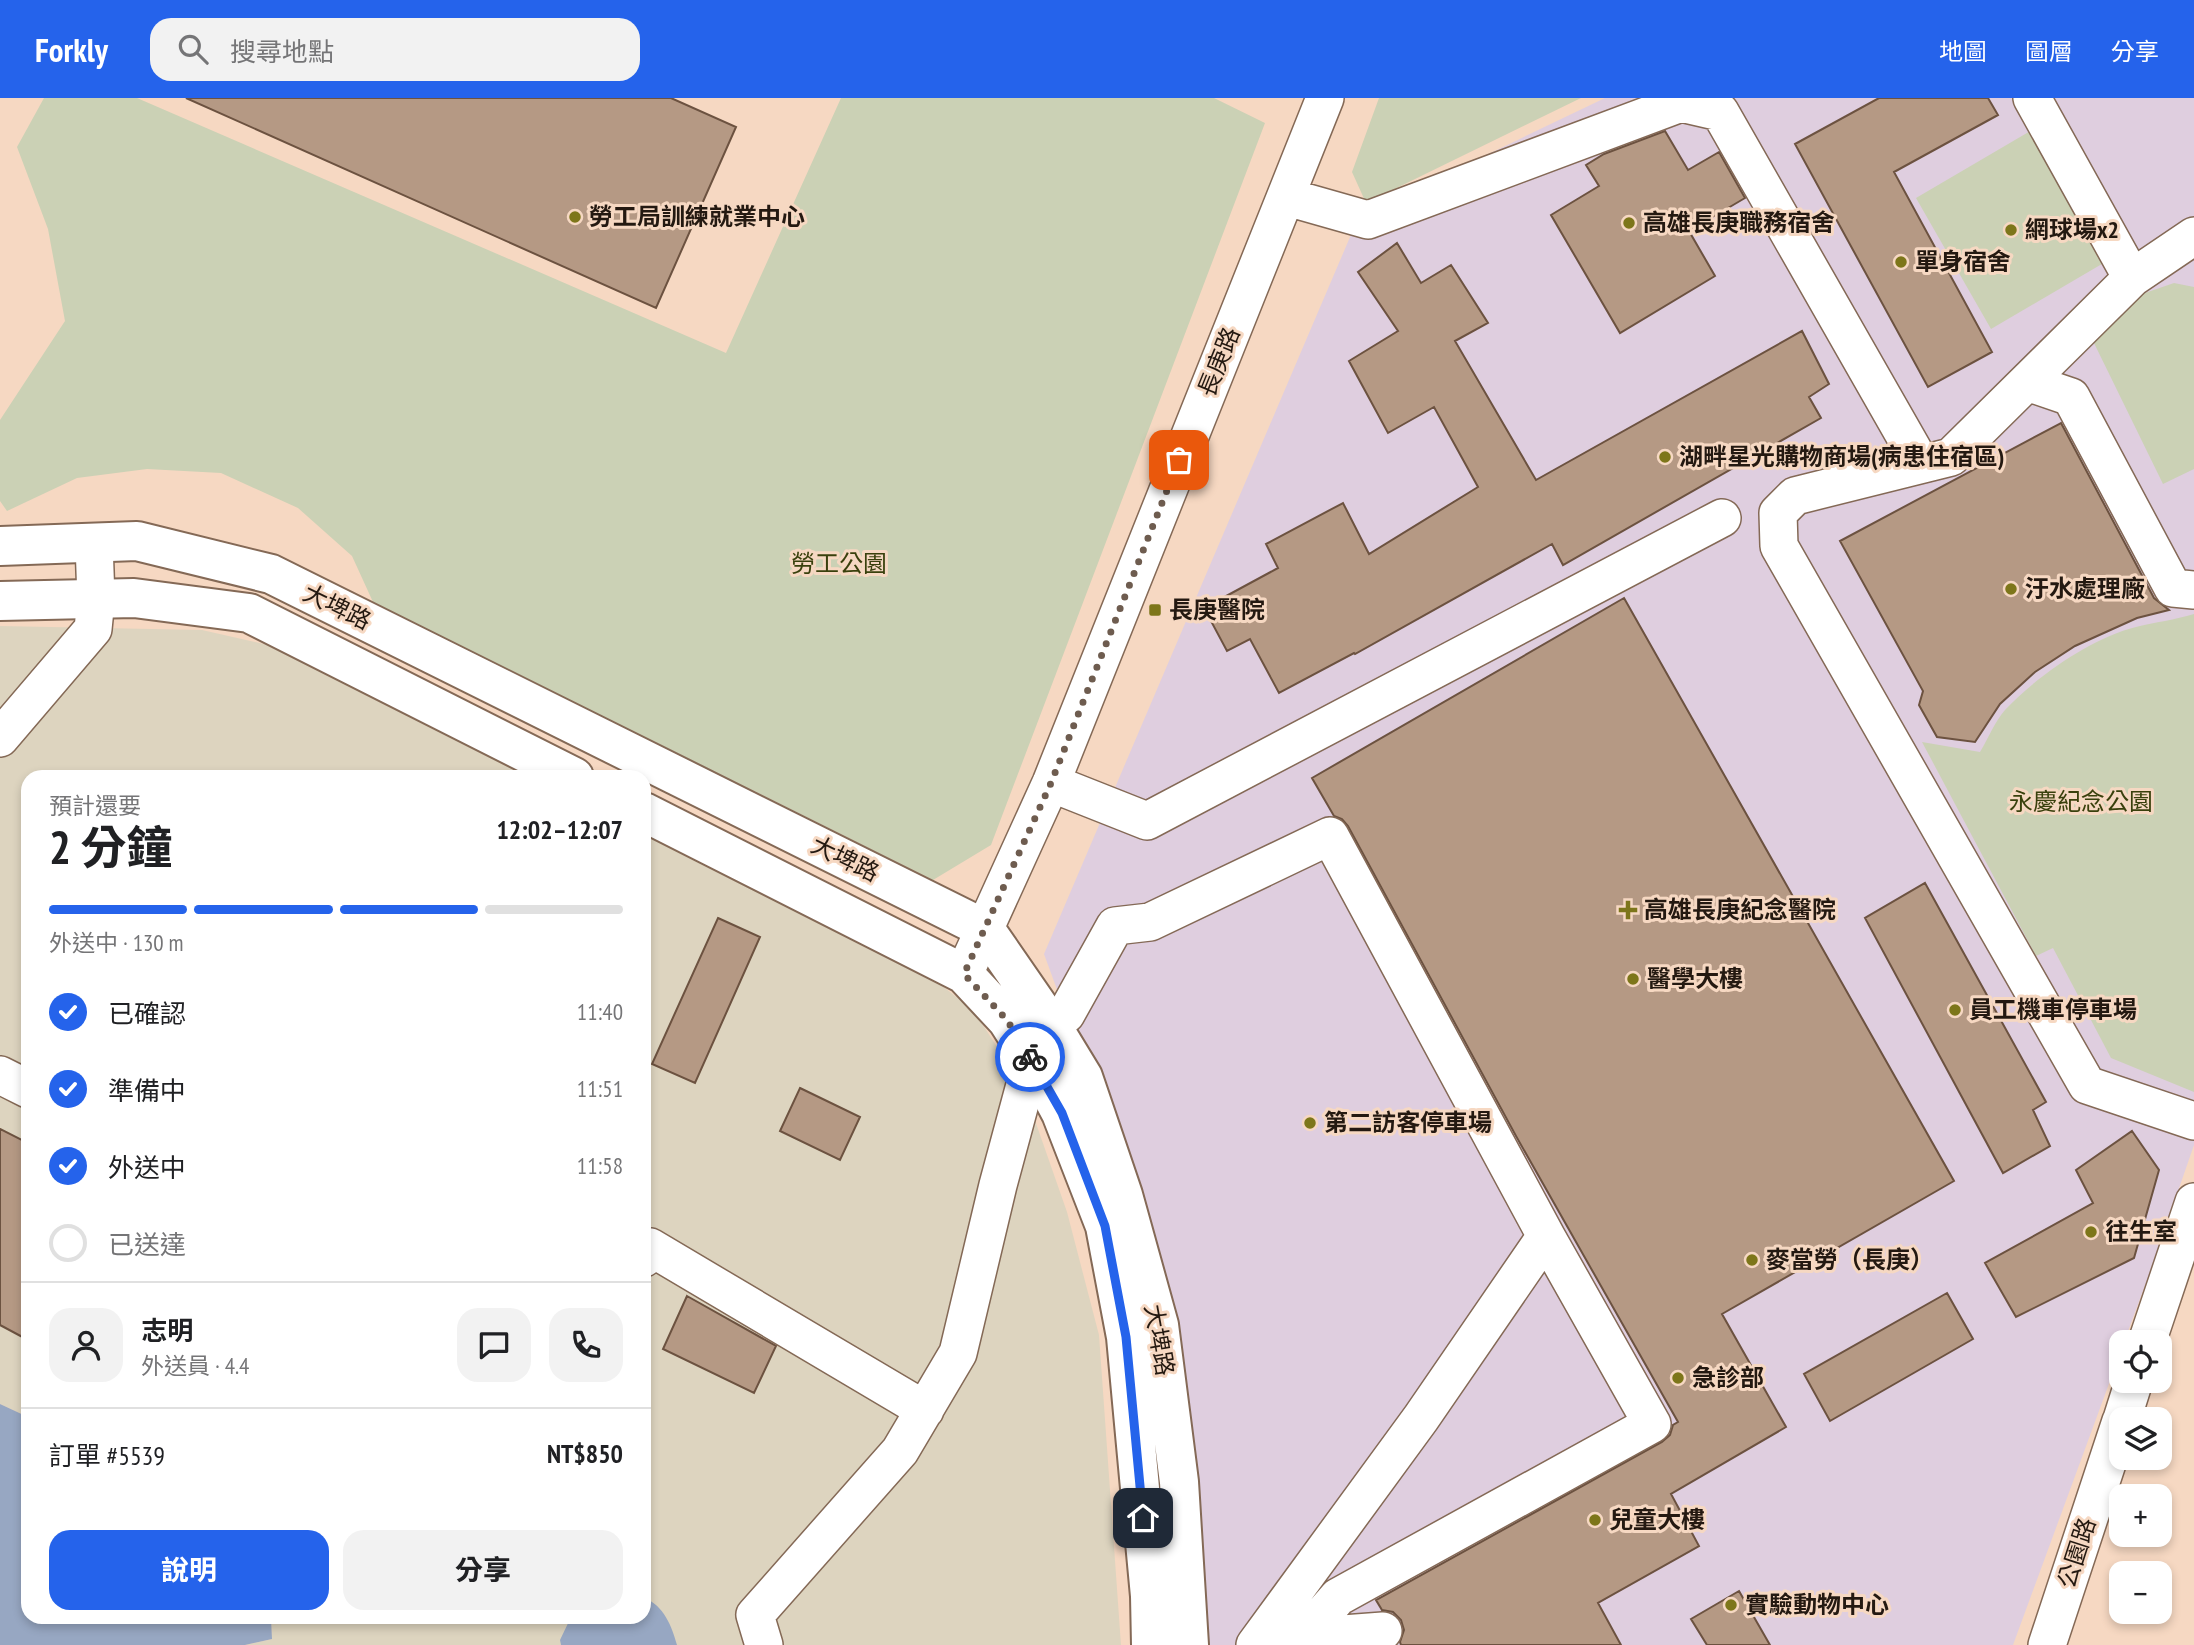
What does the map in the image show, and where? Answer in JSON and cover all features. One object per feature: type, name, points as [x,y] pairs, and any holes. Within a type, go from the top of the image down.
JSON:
[{"type":"main road","name":"大埤路","points":[[0,546],[137,541],[271,574],[985,929],[1052,1026],[1083,1077],[1124,1195],[1159,1325],[1179,1482],[1189,1645]]},
{"type":"main road","name":"大埤路","points":[[0,601],[134,598],[249,613],[560,770]]},
{"type":"main road","name":"大埤路","points":[[651,816],[964,974],[1007,1020],[1031,1059],[1062,1113],[1105,1226],[1126,1337],[1150,1596],[1151,1645]]},
{"type":"street","name":"長庚路","points":[[964,974],[1051,783],[1325,98]]},
{"type":"street","points":[[2032,98],[2132,278]]},
{"type":"street","points":[[1287,197],[1368,220],[1681,103],[1720,112],[1921,464]]},
{"type":"street","points":[[2194,236],[2132,278],[1951,457],[1794,496],[1778,513],[1779,546],[2087,1085],[2194,1121]]},
{"type":"street","points":[[2027,382],[2071,397],[2173,589],[2194,590]]},
{"type":"street","points":[[1051,783],[1147,821],[1722,518]]},
{"type":"street","points":[[0,738],[93,629],[96,599],[94,543]]},
{"type":"street","points":[[1052,1026],[1066,1014],[1115,926],[1150,922],[1330,836],[1546,1236],[1652,1423],[1339,1597],[1301,1642]]},
{"type":"street","points":[[764,1645],[755,1615],[900,1451],[958,1353],[1031,1059]]},
{"type":"street","points":[[0,1075],[21,1086]]},
{"type":"street","points":[[2151,1330],[2194,1202]]},
{"type":"street","points":[[1255,1645],[1421,1418],[1546,1236]]},
{"type":"street","points":[[651,1248],[925,1410]]},
{"type":"street","name":"公園路","points":[[2047,1645],[2109,1456]]},
{"type":"street","points":[[1301,1642],[1383,1631]]},
{"type":"shaded area","name":"高雄長庚紀念醫院","points":[[1605,98],[2194,98],[2194,1145],[2128,1330],[2109,1330],[2109,1384],[2013,1645],[1206,1645],[1066,1014],[1044,954],[1359,216]]},
{"type":"shaded area","points":[[0,626],[202,630],[273,646],[523,770],[21,770],[21,1414],[0,1404]]},
{"type":"shaded area","points":[[651,833],[912,962],[974,1011],[1024,1089],[1067,1212],[1099,1335],[1121,1645],[245,1645],[272,1639],[271,1624],[651,1624]]},
{"type":"green space","name":"勞工公園","points":[[44,98],[137,98],[726,353],[841,98],[1214,98],[1265,123],[991,845],[933,880],[373,602],[352,556],[298,508],[221,473],[147,469],[77,478],[7,511],[0,501],[0,420],[65,321],[48,229],[17,147]]},
{"type":"green space","points":[[1379,98],[1581,98],[1366,203],[1352,172]]},
{"type":"green space","name":"網球場x2","points":[[2032,130],[2107,261],[1991,329],[1916,198]]},
{"type":"green space","points":[[2174,283],[2194,287],[2194,469],[2163,484],[2093,341],[2142,294]]},
{"type":"green space","name":"永慶紀念公園","points":[[2194,614],[2194,1092],[2111,1058],[2053,948],[2036,956],[1922,742],[1980,752],[2005,710],[2065,660],[2119,632]]},
{"type":"water","points":[[0,1404],[21,1414],[21,1624],[271,1624],[272,1639],[245,1645],[0,1645]]},
{"type":"water","points":[[651,1601],[662,1611],[670,1624],[677,1645],[561,1645],[560,1640],[568,1624],[651,1624]]},
{"type":"building","name":"勞工局訓練就業中心","points":[[186,98],[671,98],[736,127],[656,308]]},
{"type":"building","name":"單身宿舍","points":[[1879,98],[1988,98],[1998,115],[1894,172],[1992,352],[1928,387],[1795,144]]},
{"type":"building","name":"高雄長庚職務宿舍","points":[[1665,131],[1688,170],[1719,152],[1745,198],[1689,231],[1715,276],[1620,333],[1551,215],[1599,186],[1586,165],[1604,154]]},
{"type":"building","name":"湖畔星光購物商場(病患住宿區)","points":[[1397,243],[1421,283],[1451,265],[1488,323],[1455,341],[1536,480],[1802,331],[1829,384],[1809,397],[1821,418],[1563,565],[1552,544],[1355,654],[1279,693],[1250,639],[1227,651],[1204,608],[1278,568],[1266,544],[1343,503],[1369,554],[1478,487],[1434,407],[1388,433],[1349,361],[1398,331],[1358,272]]},
{"type":"building","name":"汙水處理廠","points":[[2061,423],[2154,598],[2169,610],[2137,618],[2075,646],[2035,672],[2000,704],[1975,742],[1937,737],[1919,705],[1923,691],[1840,541]]},
{"type":"building","name":"醫學大樓","points":[[1624,598],[1954,1181],[1722,1314],[1786,1427],[1671,1494],[1699,1546],[1598,1603],[1621,1645],[1401,1645],[1404,1630],[1401,1620],[1393,1612],[1382,1610],[1376,1600],[1662,1442],[1678,1422],[1516,1136],[1348,826],[1342,819],[1334,816],[1312,778]]},
{"type":"building","name":"員工機車停車場","points":[[1925,883],[2046,1102],[2033,1110],[2050,1146],[2003,1173],[1865,918]]},
{"type":"building","points":[[718,918],[760,937],[695,1083],[652,1064]]},
{"type":"building","points":[[800,1088],[860,1117],[840,1160],[780,1131]]},
{"type":"building","points":[[0,1129],[21,1140],[21,1336],[0,1325]]},
{"type":"building","name":"往生室","points":[[2132,1131],[2159,1170],[2134,1258],[2016,1317],[1985,1263],[2093,1203],[2076,1170]]},
{"type":"building","points":[[1947,1293],[1973,1339],[1830,1421],[1804,1374]]},
{"type":"building","points":[[687,1296],[776,1346],[754,1393],[663,1349]]},
{"type":"building","name":"實驗動物中心","points":[[1739,1591],[1770,1645],[1707,1645],[1691,1619]]},
{"type":"way so far","points":[[1030,1057],[1007,1020],[964,974],[1051,783],[1179,460]]},
{"type":"place","name":"勞工局訓練就業中心","points":[[575,217]]},
{"type":"place","name":"高雄長庚職務宿舍","points":[[1629,223]]},
{"type":"place","name":"網球場x2","points":[[2011,230]]},
{"type":"place","name":"單身宿舍","points":[[1901,262]]},
{"type":"place","name":"湖畔星光購物商場(病患住宿區)","points":[[1665,457]]},
{"type":"place","name":"汙水處理廠","points":[[2011,589]]},
{"type":"place","name":"長庚醫院","points":[[1155,610]]},
{"type":"place","name":"高雄長庚紀念醫院","points":[[1628,910]]},
{"type":"place","name":"醫學大樓","points":[[1633,979]]},
{"type":"place","name":"員工機車停車場","points":[[1955,1010]]},
{"type":"place","name":"第二訪客停車場","points":[[1310,1123]]},
{"type":"place","name":"往生室","points":[[2091,1232]]},
{"type":"place","name":"麥當勞（長庚）","points":[[1752,1260]]},
{"type":"place","name":"急診部","points":[[1678,1378]]},
{"type":"place","name":"兒童大樓","points":[[1595,1520]]},
{"type":"place","name":"實驗動物中心","points":[[1731,1605]]},
{"type":"route","points":[[1030,1057],[1062,1113],[1105,1226],[1126,1337],[1143,1518]]}]
